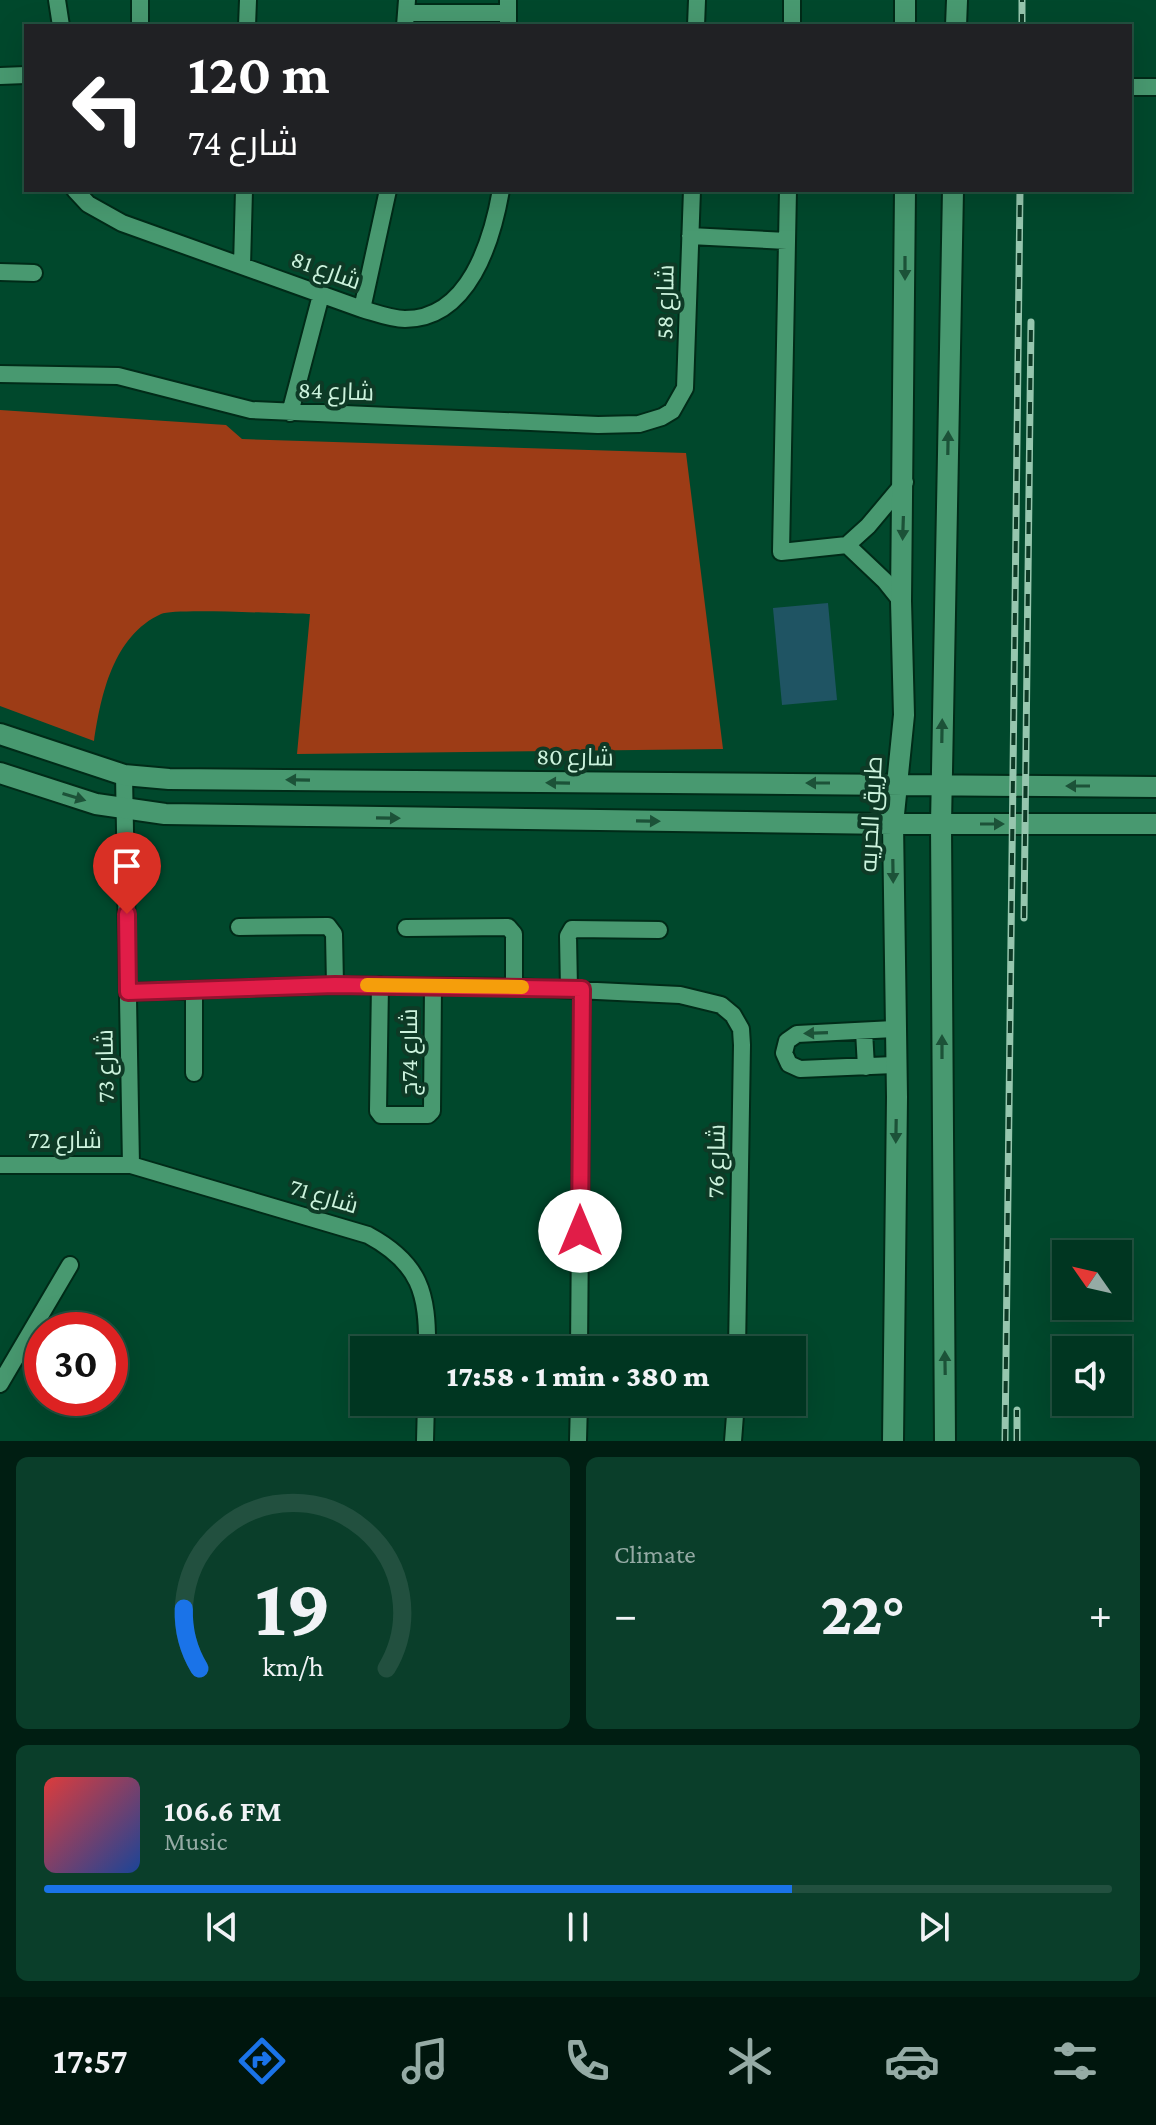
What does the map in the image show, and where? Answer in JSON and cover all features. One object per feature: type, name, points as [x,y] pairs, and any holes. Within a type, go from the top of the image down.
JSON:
[{"type":"street","points":[[57,0],[61,24]]},
{"type":"street","points":[[140,0],[140,24]]},
{"type":"street","points":[[247,24],[248,0]]},
{"type":"street","points":[[696,24],[697,0]]},
{"type":"street","points":[[792,0],[792,24]]},
{"type":"street","points":[[905,0],[905,24]]},
{"type":"street","points":[[956,24],[957,0]]},
{"type":"street","points":[[406,13],[508,13]]},
{"type":"street","points":[[0,76],[24,75]]},
{"type":"street","points":[[1132,87],[1156,87]]},
{"type":"street","name":"شارع 81","points":[[77,192],[88,204],[114,219],[321,295],[403,319],[423,317],[456,297],[484,252],[496,222],[501,192]]},
{"type":"street","points":[[242,266],[244,192]]},
{"type":"street","points":[[362,309],[388,192]]},
{"type":"street","name":"شارع 58","points":[[672,411],[685,388],[687,373],[692,192]]},
{"type":"street","points":[[788,192],[781,552],[847,545],[868,526],[905,482]]},
{"type":"street","name":"طريق الحريه","points":[[893,1441],[893,824],[904,715],[901,601],[905,482],[905,192]]},
{"type":"street","points":[[945,1441],[941,786],[953,192]]},
{"type":"street","points":[[690,236],[787,241]]},
{"type":"street","points":[[0,272],[34,273]]},
{"type":"street","points":[[290,413],[321,295]]},
{"type":"street","name":"شارع 84","points":[[0,374],[118,376],[147,381],[212,403],[290,413],[598,425],[639,424],[672,411]]},
{"type":"street","points":[[847,545],[867,562],[901,601]]},
{"type":"street","name":"شارع 80","points":[[0,734],[124,775],[169,779],[1156,787]]},
{"type":"street","points":[[0,773],[125,810],[185,815],[893,824],[1156,824]]},
{"type":"street","name":"شارع 73","points":[[124,775],[131,1165]]},
{"type":"street","points":[[239,927],[328,926],[334,934],[335,985]]},
{"type":"street","points":[[406,928],[511,929],[514,934],[514,987]]},
{"type":"street","points":[[579,1336],[576,989],[568,936],[572,929],[659,930]]},
{"type":"street","points":[[128,992],[335,985],[576,989]]},
{"type":"street","name":"شارع 74ج","points":[[380,985],[379,1113],[428,1115],[432,1111],[433,986]]},
{"type":"street","name":"شارع 76","points":[[576,989],[697,997],[721,1005],[733,1015],[741,1029],[737,1336]]},
{"type":"street","points":[[194,990],[194,1073]]},
{"type":"street","points":[[894,1029],[797,1034],[787,1041],[784,1053],[789,1064],[800,1069],[894,1065]]},
{"type":"street","points":[[864,1031],[866,1067]]},
{"type":"street","name":"شارع 72","points":[[0,1165],[131,1165]]},
{"type":"street","name":"شارع 71","points":[[131,1165],[338,1225],[390,1247],[408,1264],[421,1286],[427,1310],[427,1336]]},
{"type":"street","points":[[0,1384],[70,1265]]},
{"type":"street","points":[[425,1441],[426,1416]]},
{"type":"street","points":[[578,1441],[579,1416]]},
{"type":"street","points":[[733,1441],[735,1416]]},
{"type":"shaded area","points":[[0,410],[226,425],[242,439],[686,453],[723,749],[297,754],[310,614],[208,611],[161,614],[131,637],[112,668],[94,741],[0,706]]},
{"type":"building","points":[[828,603],[837,700],[782,705],[773,608]]},
{"type":"railway","points":[[1022,0],[1022,24]]},
{"type":"railway","points":[[1005,1441],[1020,192]]},
{"type":"railway","points":[[1024,918],[1031,322]]},
{"type":"railway","points":[[1017,1410],[1017,1441]]},
{"type":"slow traffic","points":[[367,985],[522,987]]},
{"type":"route","points":[[127,914],[128,992],[335,985],[582,989],[580,1231]]}]
